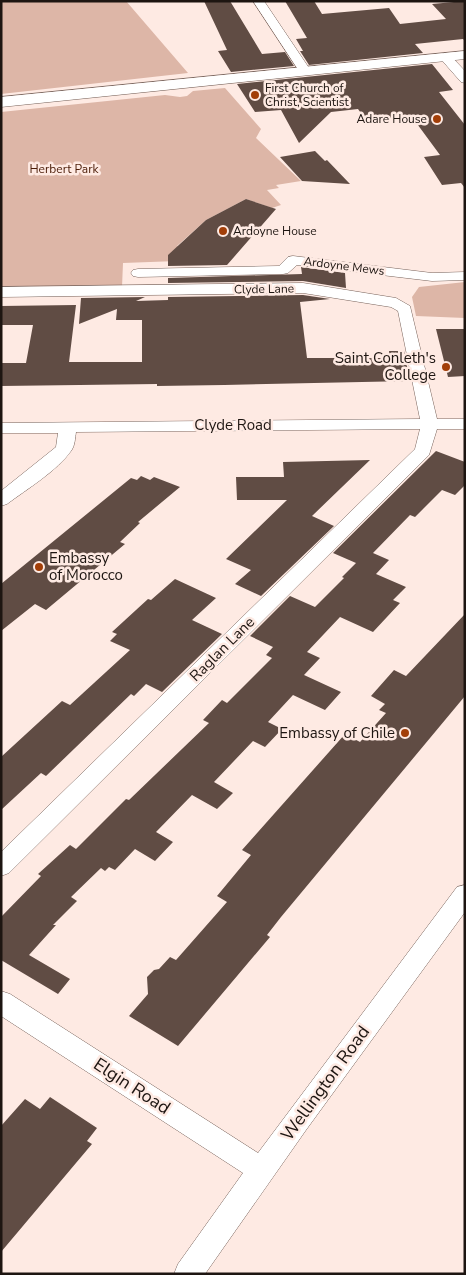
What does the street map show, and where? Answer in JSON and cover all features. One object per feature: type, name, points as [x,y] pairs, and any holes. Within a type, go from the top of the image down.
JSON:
[{"type":"street","points":[[258,1],[305,71]]},
{"type":"street","points":[[1,102],[465,55]]},
{"type":"street","points":[[445,57],[465,79]]},
{"type":"street","name":"Ardoyne Mews","points":[[138,273],[283,270],[293,260],[432,277],[465,276]]},
{"type":"street","name":"Clyde Lane","points":[[1,292],[303,288],[396,303],[405,309],[430,424]]},
{"type":"street","name":"Raglan Lane","points":[[1,867],[423,451],[430,424]]},
{"type":"street","name":"Clyde Road","points":[[1,428],[465,424]]},
{"type":"street","points":[[1,500],[64,450],[68,427]]},
{"type":"street","name":"Wellington Road","points":[[188,1274],[465,894]]},
{"type":"street","name":"Elgin Road","points":[[1,1002],[262,1170]]},
{"type":"green space","points":[[1,1],[126,1],[188,73],[1,94]]},
{"type":"green space","name":"Herbert Park","points":[[225,88],[261,129],[256,138],[301,181],[276,185],[279,188],[267,190],[281,205],[272,208],[246,199],[206,220],[177,246],[232,259],[123,263],[122,287],[1,289],[1,112],[165,95],[180,97],[187,96],[193,91]]},
{"type":"green space","points":[[465,282],[465,318],[416,316],[412,297],[419,287]]},
{"type":"building","points":[[204,1],[230,1],[262,54],[285,52],[294,66],[231,72],[218,51],[227,50]]},
{"type":"building","points":[[285,1],[314,1],[322,14],[389,8],[400,24],[446,19],[432,4],[465,1],[465,41],[463,39],[415,44],[423,53],[309,65],[300,51],[303,51],[296,39],[307,38]]},
{"type":"building","points":[[432,64],[453,90],[439,92],[465,125],[465,188],[461,183],[442,185],[424,157],[440,155],[412,117],[367,122],[358,109],[331,112],[299,143],[281,110],[255,112],[237,84]]},
{"type":"building","points":[[315,151],[325,161],[327,160],[350,184],[302,181],[280,157]]},
{"type":"building","name":"Ardoyne House","points":[[246,199],[276,209],[227,265],[168,266],[168,255],[206,220]]},
{"type":"building","points":[[301,267],[345,273],[346,288],[303,281],[168,283],[168,278],[302,274]]},
{"type":"building","points":[[303,295],[330,299],[300,302],[307,358],[390,358],[389,351],[404,351],[410,381],[157,386],[157,384],[1,386],[1,363],[26,363],[33,325],[1,325],[1,306],[76,305],[69,362],[142,362],[142,320],[116,320],[117,309],[79,324],[81,298],[145,297],[136,301],[168,300],[168,297]]},
{"type":"building","points":[[436,329],[465,329],[465,376],[448,377]]},
{"type":"building","points":[[436,451],[465,462],[465,485],[455,495],[442,490],[415,517],[410,515],[373,553],[389,560],[376,574],[406,587],[393,600],[400,603],[373,632],[340,617],[307,652],[320,658],[304,675],[341,692],[325,710],[293,695],[268,722],[282,729],[265,747],[253,741],[214,782],[233,793],[217,809],[192,795],[156,832],[173,842],[155,861],[135,849],[115,870],[109,867],[105,871],[101,868],[71,897],[77,901],[53,925],[56,925],[29,955],[70,979],[58,994],[1,960],[1,917],[41,876],[38,874],[70,845],[76,849],[126,799],[129,800],[209,723],[203,720],[222,700],[227,703],[272,658],[266,655],[273,647],[250,636],[290,596],[315,607],[356,563],[333,553]]},
{"type":"building","points":[[370,460],[312,516],[334,526],[261,596],[235,584],[251,570],[226,559],[287,500],[237,500],[236,477],[284,477],[283,462]]},
{"type":"building","points":[[141,476],[150,480],[154,477],[180,487],[138,522],[140,523],[120,542],[125,544],[46,610],[35,604],[1,631],[1,584],[131,478],[137,480]]},
{"type":"building","points":[[175,579],[216,598],[192,620],[222,634],[162,692],[146,684],[134,696],[131,694],[46,776],[41,773],[1,810],[1,757],[62,701],[70,705],[130,650],[110,641],[117,634],[112,632],[148,599],[151,600]]},
{"type":"building","points":[[465,614],[465,696],[281,917],[267,935],[270,937],[178,1046],[129,1016],[148,994],[147,977],[154,970],[159,969],[170,957],[176,960],[227,902],[217,896],[251,855],[242,850],[345,734],[360,742],[386,713],[379,710],[385,704],[371,696],[394,670],[406,676]]},
{"type":"building","points":[[50,1097],[97,1128],[87,1141],[92,1144],[1,1252],[1,1126],[25,1099],[40,1109]]},
{"type":"place","name":"First Church of Christ, Scientist","points":[[255,95]]},
{"type":"place","name":"Adare House","points":[[437,119]]},
{"type":"place","name":"Ardoyne House","points":[[223,231]]},
{"type":"place","name":"Saint Conleth's College","points":[[446,367]]},
{"type":"place","name":"Embassy of Morocco","points":[[39,567]]},
{"type":"place","name":"Embassy of Chile","points":[[405,733]]}]
